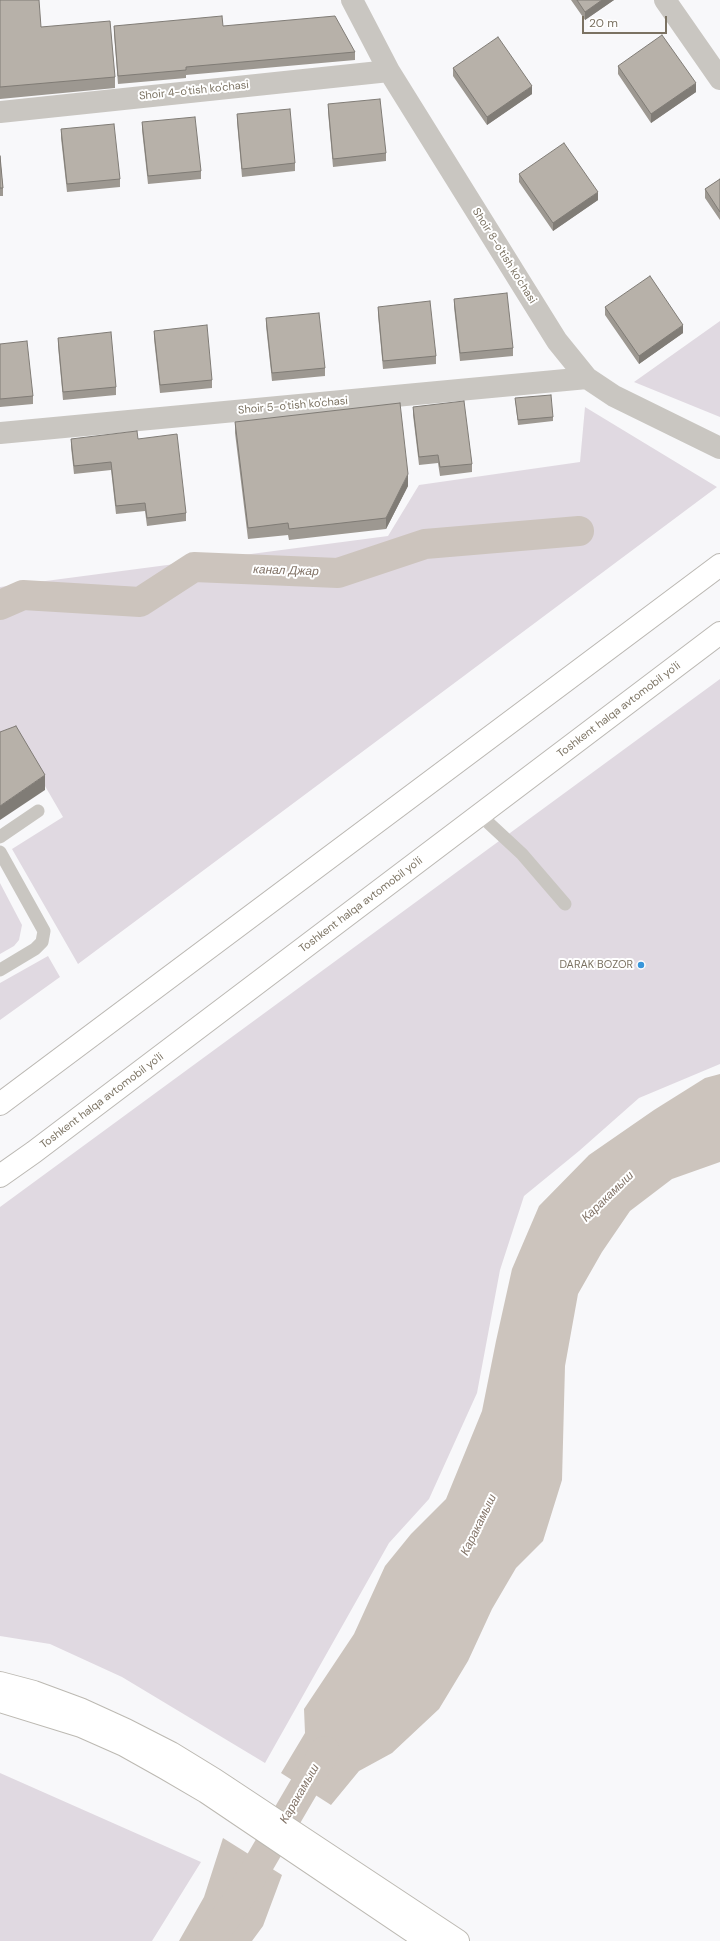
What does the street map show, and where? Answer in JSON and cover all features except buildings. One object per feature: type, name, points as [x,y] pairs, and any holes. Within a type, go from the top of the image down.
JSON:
[{"type":"main road","points":[[0,1104],[720,565]]},
{"type":"main road","name":"Toshkent halqa avtomobil yo'li","points":[[0,1176],[720,633]]},
{"type":"main road","points":[[0,1683],[40,1694],[126,1730],[171,1753],[211,1786],[371,1892],[458,1941]]},
{"type":"main road","points":[[0,1701],[81,1726],[211,1786]]},
{"type":"main road","points":[[371,1892],[427,1941]]},
{"type":"street","name":"Shoir 8-o'tish ko'chasi","points":[[352,0],[389,71],[557,341],[587,378],[614,396],[720,448]]},
{"type":"street","points":[[665,0],[720,79]]},
{"type":"street","name":"Shoir 4-o'tish ko'chasi","points":[[0,112],[389,71]]},
{"type":"street","name":"Shoir 5-o'tish ko'chasi","points":[[0,433],[587,378]]},
{"type":"lane","points":[[0,837],[38,811]]},
{"type":"lane","points":[[480,815],[522,854],[565,904]]},
{"type":"lane","points":[[0,852],[44,931],[42,942],[0,970]]},
{"type":"shaded area","points":[[720,321],[720,417],[634,382]]},
{"type":"shaded area","points":[[585,407],[717,487],[78,964],[12,849],[63,817],[13,731],[0,735],[0,587],[388,536],[419,485],[580,462]]},
{"type":"shaded area","points":[[720,679],[720,1064],[639,1098],[579,1151],[524,1196],[500,1270],[477,1393],[429,1499],[389,1543],[265,1763],[122,1677],[50,1644],[0,1636],[0,1207]]},
{"type":"shaded area","points":[[0,883],[22,925],[19,940],[14,946],[0,954]]},
{"type":"shaded area","points":[[48,956],[60,977],[0,1020],[0,983]]},
{"type":"shaded area","points":[[0,1773],[201,1862],[152,1941],[0,1941]]},
{"type":"water","points":[[720,1074],[720,1162],[672,1179],[630,1211],[602,1252],[578,1294],[565,1366],[562,1480],[543,1541],[516,1568],[492,1609],[468,1661],[439,1709],[392,1753],[359,1771],[331,1805],[281,1773],[305,1733],[304,1709],[354,1634],[385,1566],[411,1534],[446,1499],[482,1411],[512,1269],[539,1206],[589,1155],[654,1110],[705,1078]]},
{"type":"water","points":[[223,1838],[282,1875],[263,1926],[252,1941],[179,1941],[204,1897]]},
{"type":"waterway","name":"канал Джар","points":[[0,605],[23,595],[140,602],[194,567],[338,573],[425,544],[579,531]]},
{"type":"waterway","name":"Каракамыш","points":[[210,1941],[239,1898],[325,1751]]},
{"type":"place","name":"DARAK BOZOR","points":[[641,965]]}]
